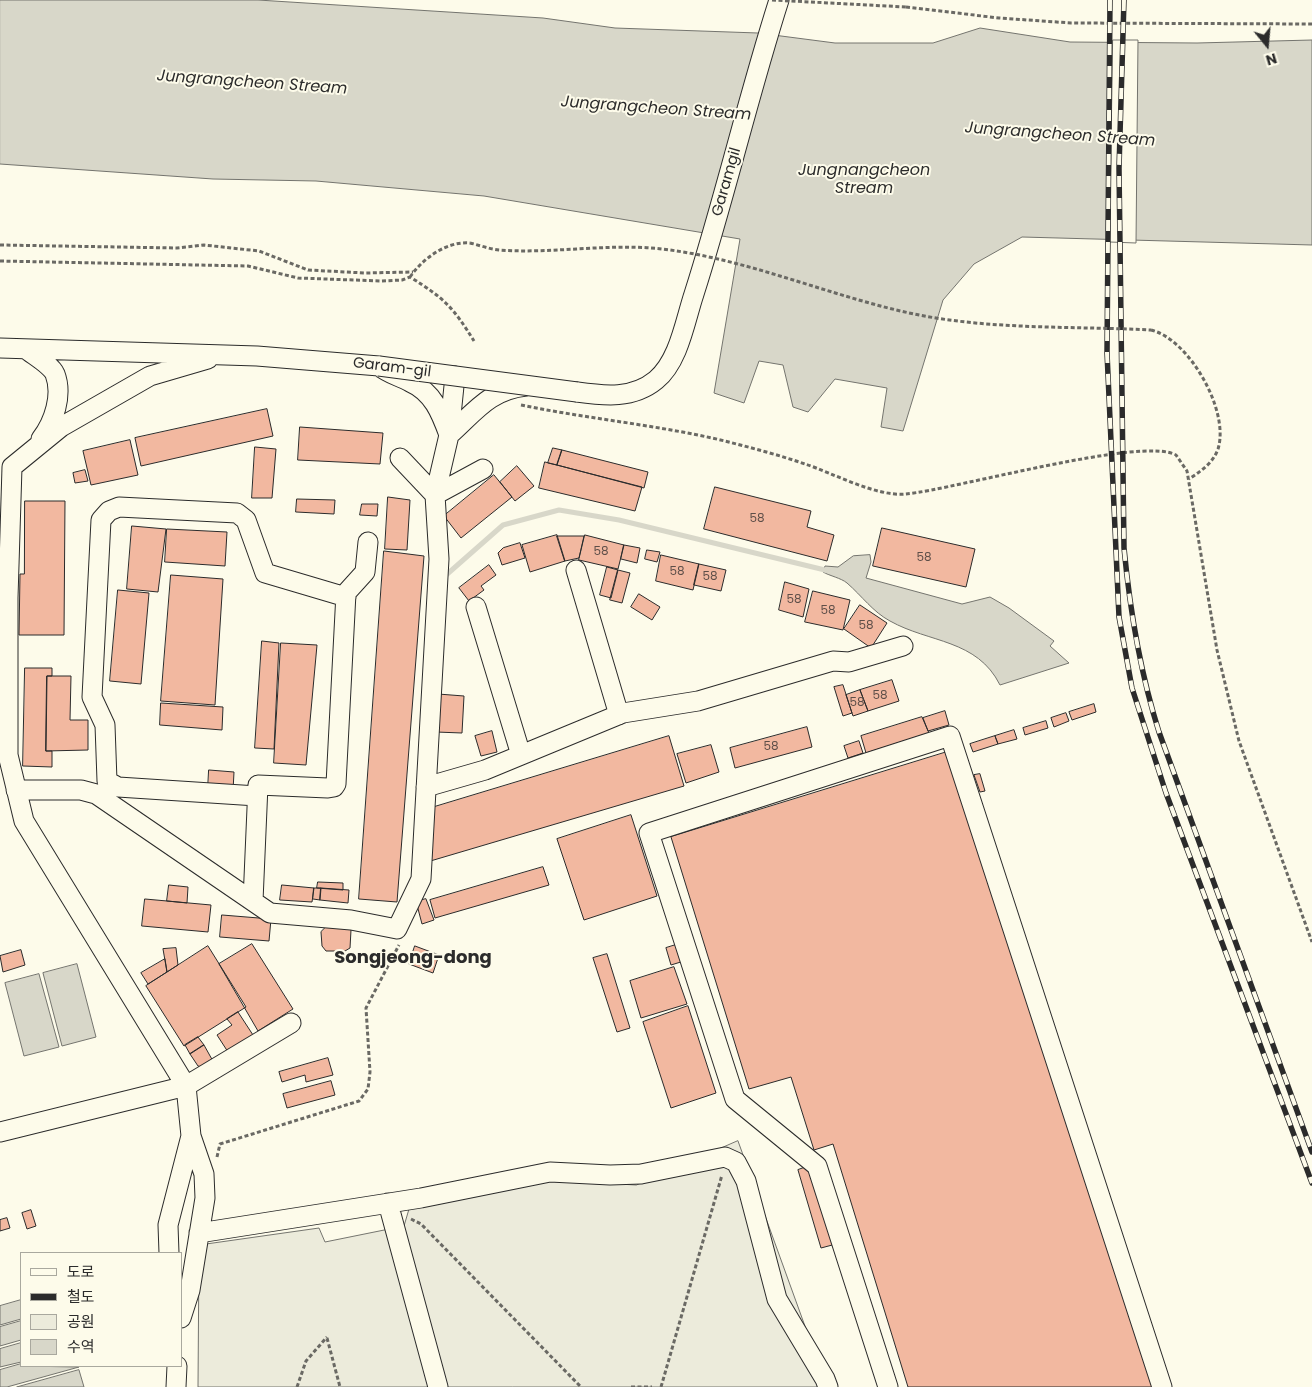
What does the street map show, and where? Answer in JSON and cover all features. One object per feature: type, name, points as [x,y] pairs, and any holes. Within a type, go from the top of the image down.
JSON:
[{"type":"street","name":"Garamgil","points":[[703,266],[776,3]]},
{"type":"street","name":"Garam-gil","points":[[0,348],[326,360],[577,392],[621,395],[647,386],[658,379],[665,370],[677,346],[703,266]]},
{"type":"street","points":[[26,348],[54,372],[59,398],[46,432],[29,454]]},
{"type":"street","points":[[182,1315],[190,1290],[205,1198],[204,1174],[191,1136],[186,1086],[24,822],[8,756],[4,598],[6,467],[29,454],[62,426],[150,376],[224,355]]},
{"type":"street","points":[[379,366],[391,375],[410,381],[425,392],[438,407],[449,434]]},
{"type":"street","points":[[16,790],[90,792],[275,914],[351,920],[397,929],[421,879],[440,559],[435,495],[449,434],[455,376]]},
{"type":"street","points":[[449,434],[495,395],[508,388],[527,386]]},
{"type":"street","points":[[400,458],[435,495]]},
{"type":"street","points":[[435,495],[482,469]]},
{"type":"street","points":[[257,796],[118,787],[107,781],[105,725],[92,697],[101,520],[109,510],[119,507],[237,513],[246,520],[265,573],[269,576],[346,597]]},
{"type":"street","points":[[253,901],[258,785],[328,788],[334,787],[336,784],[346,597],[348,589],[365,572],[368,542]]},
{"type":"street","points":[[576,570],[619,715]]},
{"type":"street","points":[[476,607],[521,755]]},
{"type":"street","points":[[426,787],[485,770],[619,715],[698,701],[833,661],[849,662],[902,646]]},
{"type":"street","points":[[888,1387],[817,1166],[736,1099],[649,833],[950,736],[1162,1387]]},
{"type":"street","points":[[0,1132],[186,1086],[291,1022]]},
{"type":"street","points":[[169,1252],[168,1225],[191,1136]]},
{"type":"street","points":[[200,1233],[388,1203],[550,1172],[610,1175],[641,1174],[725,1157],[736,1162],[746,1181],[777,1299],[828,1387]]},
{"type":"street","points":[[388,1203],[438,1387]]},
{"type":"street","points":[[176,1387],[177,1367]]},
{"type":"path","points":[[776,3],[906,7],[999,18],[1071,23],[1312,24]]},
{"type":"path","points":[[0,261],[248,266],[298,278],[380,281],[402,280],[410,277],[418,265],[453,243],[470,243],[498,250],[607,247],[661,249],[749,267],[864,302],[935,318],[1027,325],[1151,330],[1166,336],[1189,360],[1207,387],[1220,419],[1218,449],[1211,462],[1188,479]]},
{"type":"path","points":[[0,245],[177,248],[204,245],[259,250],[308,270],[365,274],[413,272]]},
{"type":"path","points":[[410,277],[446,301],[458,315],[474,341]]},
{"type":"path","points":[[516,404],[687,432],[805,464],[870,487],[898,494],[943,488],[1099,456],[1156,450],[1166,451],[1179,458],[1185,467],[1188,479],[1217,650],[1239,740],[1312,942]]},
{"type":"path","points":[[216,1161],[220,1144],[358,1101],[368,1089],[370,1072],[366,1008],[399,947],[397,929]]},
{"type":"path","points":[[661,1387],[728,1158]]},
{"type":"path","points":[[388,1203],[405,1217],[421,1224],[581,1387]]},
{"type":"path","points":[[296,1387],[306,1361],[326,1337],[340,1387]]},
{"type":"path","points":[[631,1387],[652,1387]]},
{"type":"green space","points":[[738,1141],[827,1387],[198,1387],[199,1245],[319,1228],[325,1242],[404,1226],[409,1209],[547,1180],[636,1185]]},
{"type":"water","name":"Jungnangcheon Stream","points":[[0,0],[258,0],[543,18],[615,28],[758,33],[835,43],[933,43],[980,28],[1070,42],[1197,43],[1312,40],[1312,245],[1022,237],[974,264],[943,300],[903,431],[881,427],[887,388],[835,379],[808,412],[793,407],[783,365],[759,361],[744,403],[714,393],[740,239],[484,196],[316,181],[213,179],[0,164]]},
{"type":"water","points":[[870,555],[871,562],[866,578],[962,604],[990,597],[1009,608],[1054,641],[1050,646],[1069,663],[1000,685],[990,670],[979,659],[965,650],[890,621],[873,608],[847,583],[823,572],[825,566],[838,567],[853,556]]},
{"type":"water","points":[[77,964],[96,1037],[62,1046],[43,973]]},
{"type":"water","points":[[39,974],[59,1047],[24,1056],[5,983]]},
{"type":"water","points":[[20,1300],[20,1319],[0,1325],[0,1306]]},
{"type":"water","points":[[20,1321],[20,1340],[0,1346],[0,1327]]},
{"type":"water","points":[[20,1343],[20,1362],[0,1367],[0,1349]]},
{"type":"water","points":[[20,1364],[20,1367],[79,1367],[7,1387],[0,1387],[0,1370]]},
{"type":"water","points":[[79,1370],[84,1387],[17,1387]]},
{"type":"pier","points":[[1113,40],[1138,40],[1136,243],[1110,242]]},
{"type":"building","points":[[267,409],[273,436],[141,466],[135,438]]},
{"type":"building","points":[[300,427],[383,433],[380,464],[298,460]]},
{"type":"building","points":[[130,440],[138,475],[91,485],[83,451]]},
{"type":"building","points":[[255,447],[276,449],[272,498],[252,498]]},
{"type":"building","points":[[553,448],[562,450],[557,465],[548,463]]},
{"type":"building","points":[[562,450],[648,472],[644,488],[557,465]]},
{"type":"building","points":[[545,462],[642,487],[635,511],[539,488]]},
{"type":"building","points":[[517,466],[534,486],[515,501],[500,482]]},
{"type":"building","points":[[85,470],[88,481],[75,483],[73,473]]},
{"type":"building","points":[[494,475],[512,497],[461,538],[444,516]]},
{"type":"building","points":[[715,487],[811,511],[807,527],[834,535],[827,561],[704,529]]},
{"type":"building","points":[[388,497],[410,500],[407,550],[385,549]]},
{"type":"building","points":[[297,499],[335,500],[334,514],[296,512]]},
{"type":"building","points":[[25,501],[65,501],[64,635],[19,635],[20,574],[24,574]]},
{"type":"building","points":[[362,504],[378,504],[377,516],[360,515]]},
{"type":"building","points":[[132,526],[166,529],[158,592],[127,589]]},
{"type":"building","points":[[882,528],[975,549],[966,587],[873,566]]},
{"type":"building","points":[[167,529],[227,532],[225,566],[165,562]]},
{"type":"building","points":[[557,535],[565,561],[530,572],[522,545]]},
{"type":"building","points":[[585,535],[624,545],[618,569],[579,560]]},
{"type":"building","points":[[557,536],[584,536],[579,558],[565,561]]},
{"type":"building","points":[[520,543],[525,558],[502,565],[498,553],[503,548]]},
{"type":"building","points":[[624,545],[640,548],[637,563],[621,559]]},
{"type":"building","points":[[647,550],[660,552],[657,562],[645,559]]},
{"type":"building","points":[[384,551],[424,556],[397,902],[359,899]]},
{"type":"building","points":[[661,555],[699,564],[693,590],[656,581]]},
{"type":"building","points":[[699,564],[726,570],[721,591],[694,585]]},
{"type":"building","points":[[489,565],[496,575],[481,586],[484,590],[469,601],[459,588]]},
{"type":"building","points":[[607,567],[618,570],[611,598],[600,595]]},
{"type":"building","points":[[618,570],[630,573],[622,603],[610,600]]},
{"type":"building","points":[[171,575],[223,579],[215,705],[161,701]]},
{"type":"building","points":[[785,582],[809,589],[803,617],[779,610]]},
{"type":"building","points":[[118,590],[149,593],[141,684],[110,681]]},
{"type":"building","points":[[813,591],[850,600],[843,630],[805,622]]},
{"type":"building","points":[[639,594],[660,607],[652,620],[631,607]]},
{"type":"building","points":[[860,605],[887,623],[871,648],[844,629]]},
{"type":"building","points":[[262,641],[279,643],[274,749],[255,748]]},
{"type":"building","points":[[281,643],[317,645],[306,765],[274,763]]},
{"type":"building","points":[[25,668],[52,668],[52,676],[47,676],[46,751],[52,751],[52,767],[23,766]]},
{"type":"building","points":[[47,676],[71,676],[70,720],[88,720],[88,750],[46,751]]},
{"type":"building","points":[[892,680],[899,701],[868,711],[860,690]]},
{"type":"building","points":[[843,685],[852,713],[843,716],[834,687]]},
{"type":"building","points":[[860,690],[868,711],[853,716],[846,695]]},
{"type":"building","points":[[438,694],[464,696],[462,733],[436,732]]},
{"type":"building","points":[[161,703],[223,707],[222,730],[160,725]]},
{"type":"building","points":[[1094,704],[1096,712],[1072,720],[1069,712]]},
{"type":"building","points":[[945,711],[949,725],[928,731],[923,718]]},
{"type":"building","points":[[1066,713],[1069,721],[1054,727],[1051,718]]},
{"type":"building","points":[[922,717],[929,733],[866,753],[861,736]]},
{"type":"building","points":[[1046,721],[1048,728],[1025,735],[1023,728]]},
{"type":"building","points":[[807,727],[812,747],[735,768],[730,748]]},
{"type":"building","points":[[1014,730],[1017,739],[998,744],[995,736]]},
{"type":"building","points":[[492,731],[497,752],[481,756],[475,736]]},
{"type":"building","points":[[669,736],[684,786],[427,862],[431,808]]},
{"type":"building","points":[[995,736],[998,744],[973,752],[970,744]]},
{"type":"building","points":[[859,741],[863,753],[848,758],[844,746]]},
{"type":"building","points":[[711,745],[719,772],[686,783],[677,754]]},
{"type":"building","points":[[947,752],[1153,1387],[908,1387],[833,1144],[814,1150],[791,1077],[749,1089],[671,837]]},
{"type":"building","points":[[209,770],[234,772],[233,791],[208,789]]},
{"type":"building","points":[[980,774],[985,791],[980,792],[974,775]]},
{"type":"building","points":[[631,815],[657,896],[584,920],[557,839]]},
{"type":"building","points":[[543,867],[549,885],[435,918],[430,900]]},
{"type":"building","points":[[318,882],[343,883],[343,890],[317,888]]},
{"type":"building","points":[[169,885],[188,887],[187,903],[167,901]]},
{"type":"building","points":[[282,885],[314,888],[312,902],[280,900]]},
{"type":"building","points":[[314,888],[321,888],[320,900],[313,899]]},
{"type":"building","points":[[321,888],[349,890],[348,903],[320,900]]},
{"type":"building","points":[[145,899],[211,905],[208,932],[142,926]]},
{"type":"building","points":[[426,899],[434,920],[422,924],[417,905],[418,901]]},
{"type":"building","points":[[222,915],[271,919],[269,941],[220,937]]},
{"type":"building","points":[[327,926],[347,926],[351,930],[350,948],[345,951],[326,951],[322,946],[321,932]]},
{"type":"building","points":[[692,940],[697,957],[671,965],[666,948]]},
{"type":"building","points":[[252,944],[293,1009],[258,1031],[219,964]]},
{"type":"building","points":[[208,946],[246,1007],[184,1046],[146,986]]},
{"type":"building","points":[[415,946],[439,955],[433,973],[409,964]]},
{"type":"building","points":[[176,948],[178,965],[167,972],[163,949]]},
{"type":"building","points":[[21,950],[25,965],[3,972],[0,956]]},
{"type":"building","points":[[607,954],[630,1028],[617,1032],[593,958]]},
{"type":"building","points":[[165,959],[167,972],[148,984],[141,973]]},
{"type":"building","points":[[674,967],[687,1004],[641,1018],[630,981]]},
{"type":"building","points":[[688,1006],[716,1093],[671,1108],[643,1022]]},
{"type":"building","points":[[238,1012],[253,1035],[228,1052],[217,1035],[232,1025],[227,1019]]},
{"type":"building","points":[[198,1037],[204,1045],[190,1054],[185,1045]]},
{"type":"building","points":[[204,1045],[214,1063],[205,1068],[198,1066],[190,1054]]},
{"type":"building","points":[[328,1058],[333,1075],[306,1082],[305,1075],[282,1082],[279,1072]]},
{"type":"building","points":[[331,1081],[335,1095],[287,1108],[283,1094]]},
{"type":"building","points":[[812,1165],[836,1244],[821,1248],[798,1170]]},
{"type":"building","points":[[31,1210],[36,1226],[27,1229],[22,1213]]},
{"type":"building","points":[[7,1218],[10,1228],[0,1231],[0,1220]]},
{"type":"waterway","points":[[445,576],[503,525],[559,510],[619,520],[829,571]]},
{"type":"railway","points":[[1110,0],[1107,353],[1119,617],[1132,688],[1166,793],[1312,1183]]},
{"type":"railway","points":[[1124,0],[1119,168],[1124,548],[1129,595],[1146,687],[1159,732],[1312,1152]]},
{"type":"district","name":"Songjeong-dong","points":[[413,958]]},
{"type":"water label","name":"Jungrangcheon Stream","points":[[252,83]]},
{"type":"water label","name":"Jungrangcheon Stream","points":[[656,109]]},
{"type":"water label","name":"Jungrangcheon Stream","points":[[1060,135]]}]
